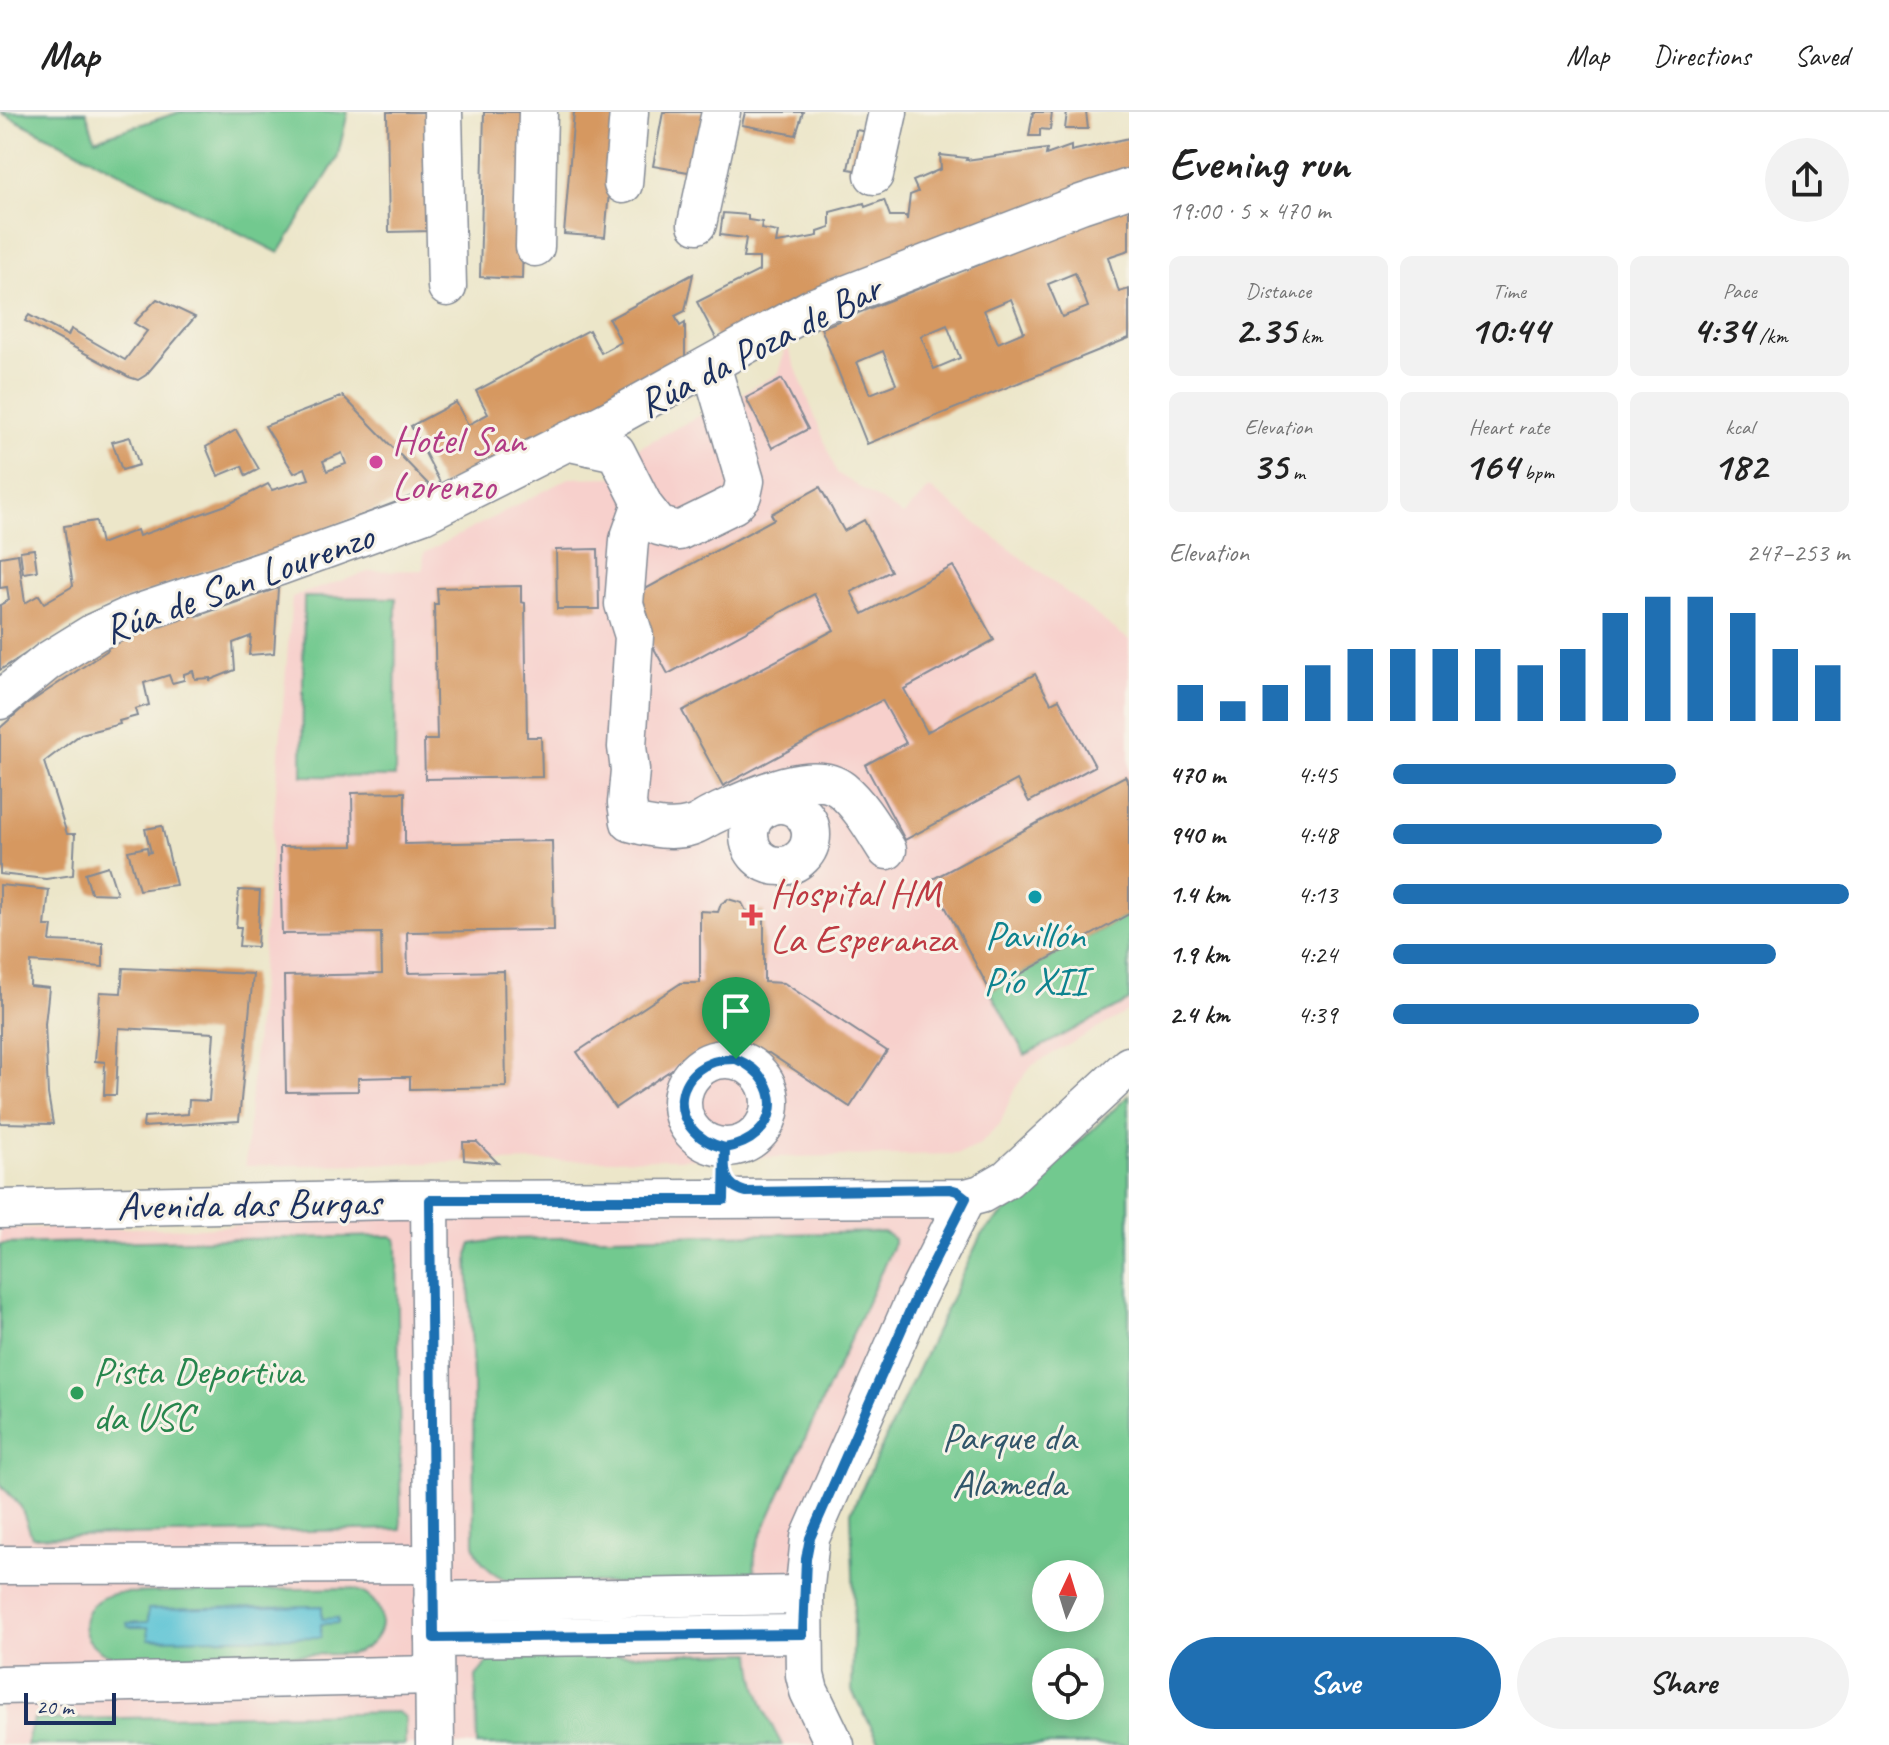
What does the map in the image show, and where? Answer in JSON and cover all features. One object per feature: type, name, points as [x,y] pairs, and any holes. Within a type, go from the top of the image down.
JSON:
[{"type":"street","points":[[443,112],[447,287]]},
{"type":"street","points":[[535,247],[538,112]]},
{"type":"street","points":[[623,184],[629,112]]},
{"type":"street","points":[[700,214],[721,112]]},
{"type":"street","points":[[874,175],[888,112]]},
{"type":"street","name":"Rúa da Poza de Bar","points":[[444,505],[570,442],[812,308],[1129,188]]},
{"type":"street","points":[[570,442],[616,452],[642,503],[659,526],[679,531],[734,504],[742,495],[745,481],[711,365]]},
{"type":"street","points":[[642,503],[629,540],[624,604],[634,636],[627,747],[630,822],[667,828],[691,827],[764,793],[796,783],[821,782],[842,791],[862,812],[887,850]]},
{"type":"street","name":"Rúa de San Lourenzo","points":[[0,700],[60,653],[128,617],[291,562],[444,505]]},
{"type":"street","points":[[773,805],[792,807],[807,819],[811,840],[802,857],[783,866],[763,860],[756,854],[734,846],[700,845],[773,805]]},
{"type":"street","points":[[756,816],[749,835],[756,854]]},
{"type":"street","points":[[835,1745],[809,1691],[805,1675],[806,1559],[819,1514],[915,1299],[966,1198],[981,1194],[1007,1179],[1129,1066]]},
{"type":"street","name":"Avenida das Burgas","points":[[0,1209],[430,1200],[724,1175],[966,1198]]},
{"type":"street","points":[[430,1200],[435,1739]]},
{"type":"street","points":[[0,1565],[433,1582],[804,1614]]},
{"type":"street","points":[[0,1685],[434,1657],[804,1614]]},
{"type":"shaded area","points":[[788,348],[837,473],[903,515],[930,488],[1129,640],[1129,1011],[1031,1066],[1014,1090],[1000,1124],[978,1146],[957,1154],[245,1166],[292,597],[371,571],[423,570],[424,553],[569,478],[614,477],[616,460],[778,374],[785,349]]},
{"type":"shaded area","points":[[422,1209],[941,1211],[797,1560],[829,1745],[0,1745],[0,1228],[203,1228]]},
{"type":"green space","points":[[0,112],[86,112],[95,139],[180,112],[348,112],[337,159],[279,253]]},
{"type":"green space","points":[[304,597],[396,598],[395,777],[302,776]]},
{"type":"green space","points":[[1129,914],[1129,1001],[1025,1055],[990,991]]},
{"type":"green space","name":"Parque da Alameda","points":[[1129,1095],[1129,1745],[881,1745],[852,1691],[854,1604],[851,1512],[981,1235]]},
{"type":"green space","points":[[884,1232],[894,1239],[894,1243],[759,1540],[755,1552],[754,1585],[511,1582],[483,1563],[474,1544],[473,1380],[468,1255],[472,1244],[501,1239]]},
{"type":"green space","points":[[391,1236],[397,1244],[401,1529],[32,1537],[21,1507],[0,1484],[0,1244]]},
{"type":"green space","points":[[347,1588],[372,1599],[379,1609],[381,1620],[374,1640],[364,1649],[350,1654],[118,1657],[93,1645],[84,1625],[86,1614],[93,1605],[103,1597],[118,1593]]},
{"type":"green space","points":[[752,1653],[761,1701],[782,1745],[477,1745],[476,1676],[488,1662],[507,1656]]},
{"type":"green space","points":[[397,1712],[405,1717],[405,1745],[26,1745],[33,1720]]},
{"type":"water","points":[[322,1606],[322,1619],[338,1618],[338,1623],[321,1624],[321,1637],[149,1639],[148,1627],[128,1627],[127,1623],[148,1622],[148,1609]]},
{"type":"building","points":[[387,112],[429,112],[431,231],[389,232]]},
{"type":"building","points":[[484,112],[526,112],[522,279],[480,277]]},
{"type":"building","points":[[574,112],[616,112],[605,237],[564,234]]},
{"type":"building","points":[[663,112],[704,112],[694,173],[653,166]]},
{"type":"building","points":[[745,112],[803,112],[796,135],[742,125]]},
{"type":"building","points":[[1033,112],[1052,112],[1050,130],[1040,129],[1040,136],[1029,136]]},
{"type":"building","points":[[1067,112],[1086,112],[1088,129],[1065,129]]},
{"type":"building","points":[[856,130],[869,132],[861,171],[848,169]]},
{"type":"building","points":[[1129,138],[1129,170],[718,342],[697,302],[759,271],[759,258],[743,258],[746,238],[720,235],[723,213],[748,215],[748,220],[762,222],[761,229],[778,232],[776,243],[818,236],[818,232],[830,228],[830,212],[864,203],[865,207],[884,200],[890,216],[906,216],[907,220],[910,195],[918,192],[913,181],[941,169],[940,155],[966,160],[1047,149],[1046,155],[1071,146],[1071,151]]},
{"type":"building","points":[[1129,207],[1129,250],[1108,257],[1119,292],[1129,289],[1129,338],[867,444],[821,328]],"holes":[[[1075,273],[1088,307],[1062,317],[1048,284]],[[1011,299],[1024,332],[998,343],[984,310]],[[947,325],[960,358],[934,369],[921,336]],[[883,351],[896,384],[870,394],[857,362]]]},
{"type":"building","points":[[693,274],[685,311],[675,316],[680,326],[685,323],[685,360],[442,486],[411,426],[456,402],[468,425],[488,414],[476,391],[589,330],[601,353],[621,342],[609,319]]},
{"type":"building","points":[[157,299],[195,317],[146,375],[138,380],[25,321],[29,315],[68,336],[71,329],[125,360],[147,331],[134,323]]},
{"type":"building","points":[[782,379],[808,429],[772,448],[746,398]]},
{"type":"building","points":[[343,396],[428,484],[428,490],[294,541],[257,563],[252,554],[87,615],[0,670],[0,605],[9,600],[7,587],[0,588],[0,557],[18,554],[25,603],[39,595],[44,603],[73,586],[64,526],[96,521],[101,544],[137,530],[139,536],[229,504],[268,484],[272,490],[309,479],[305,468],[294,473],[265,426]],"holes":[[[342,453],[346,464],[327,471],[323,461]]]},
{"type":"building","points":[[236,430],[259,469],[246,476],[242,466],[218,476],[206,447]]},
{"type":"building","points":[[130,437],[139,465],[122,470],[112,442]]},
{"type":"building","points":[[820,487],[844,531],[864,520],[891,571],[851,592],[863,614],[953,566],[994,640],[904,689],[927,732],[1035,674],[1051,703],[1059,699],[1095,766],[1029,802],[1017,780],[905,840],[865,765],[906,743],[882,700],[723,786],[682,711],[834,630],[814,594],[668,674],[627,599],[774,519],[771,514]]},
{"type":"building","points":[[34,549],[37,571],[23,573],[20,551]]},
{"type":"building","points":[[598,549],[599,609],[557,609],[556,550]]},
{"type":"building","points":[[521,586],[521,602],[525,603],[527,737],[541,737],[542,777],[425,779],[424,740],[437,740],[434,604],[438,604],[437,588]]},
{"type":"building","points":[[278,588],[274,653],[249,655],[251,636],[233,643],[235,670],[210,680],[195,679],[193,671],[184,674],[184,680],[172,683],[169,675],[144,683],[149,705],[135,709],[137,716],[119,721],[120,724],[81,734],[44,762],[67,834],[75,834],[73,875],[46,879],[0,874],[0,728],[26,705],[108,650],[105,645],[195,610],[197,616]]},
{"type":"building","name":"Pavillón Pío XII","points":[[1125,776],[1129,783],[1129,914],[990,991],[931,880]]},
{"type":"building","points":[[405,792],[405,844],[552,841],[554,930],[407,932],[408,973],[504,971],[506,1087],[410,1089],[410,1077],[397,1077],[358,1078],[358,1091],[286,1092],[284,976],[382,974],[381,933],[282,934],[280,847],[353,846],[352,793]]},
{"type":"building","points":[[162,826],[176,885],[139,890],[128,851],[147,847],[148,853],[151,852],[145,829]]},
{"type":"building","points":[[108,866],[117,894],[91,893],[85,873]]},
{"type":"building","points":[[0,885],[49,890],[45,926],[52,926],[50,941],[103,943],[103,967],[31,962],[30,986],[49,988],[45,1024],[48,1094],[53,1124],[0,1123]]},
{"type":"building","points":[[239,890],[260,891],[257,947],[239,946],[241,927],[236,927]]},
{"type":"building","points":[[728,899],[742,903],[746,911],[764,911],[764,982],[784,983],[887,1051],[850,1107],[769,1053],[696,1053],[615,1108],[577,1052],[681,983],[700,983],[700,911],[718,912],[721,904]]},
{"type":"building","points":[[123,968],[253,974],[239,1121],[143,1127],[144,1117],[188,1114],[189,1100],[209,1101],[214,1033],[119,1028],[116,1095],[104,1095],[105,1062],[95,1061],[100,992],[121,993]]},
{"type":"building","points":[[463,1142],[477,1142],[498,1163],[464,1160]]},
{"type":"place","name":"Hotel San Lorenzo","points":[[376,462]]},
{"type":"place","name":"Pavillón Pío XII","points":[[1035,897]]},
{"type":"place","name":"Hospital HM La Esperanza","points":[[752,915]]},
{"type":"place","name":"Pista Deportiva da USC","points":[[77,1393]]},
{"type":"route","points":[[736,1059],[708,1063],[696,1071],[687,1082],[683,1096],[682,1110],[687,1125],[697,1137],[725,1148],[724,1176],[724,1200],[430,1200],[434,1638],[803,1634],[806,1559],[810,1538],[915,1299],[966,1198],[950,1189],[746,1192],[733,1187],[724,1176],[724,1157],[725,1148],[739,1146],[763,1129],[771,1101],[761,1074],[736,1059]]}]
